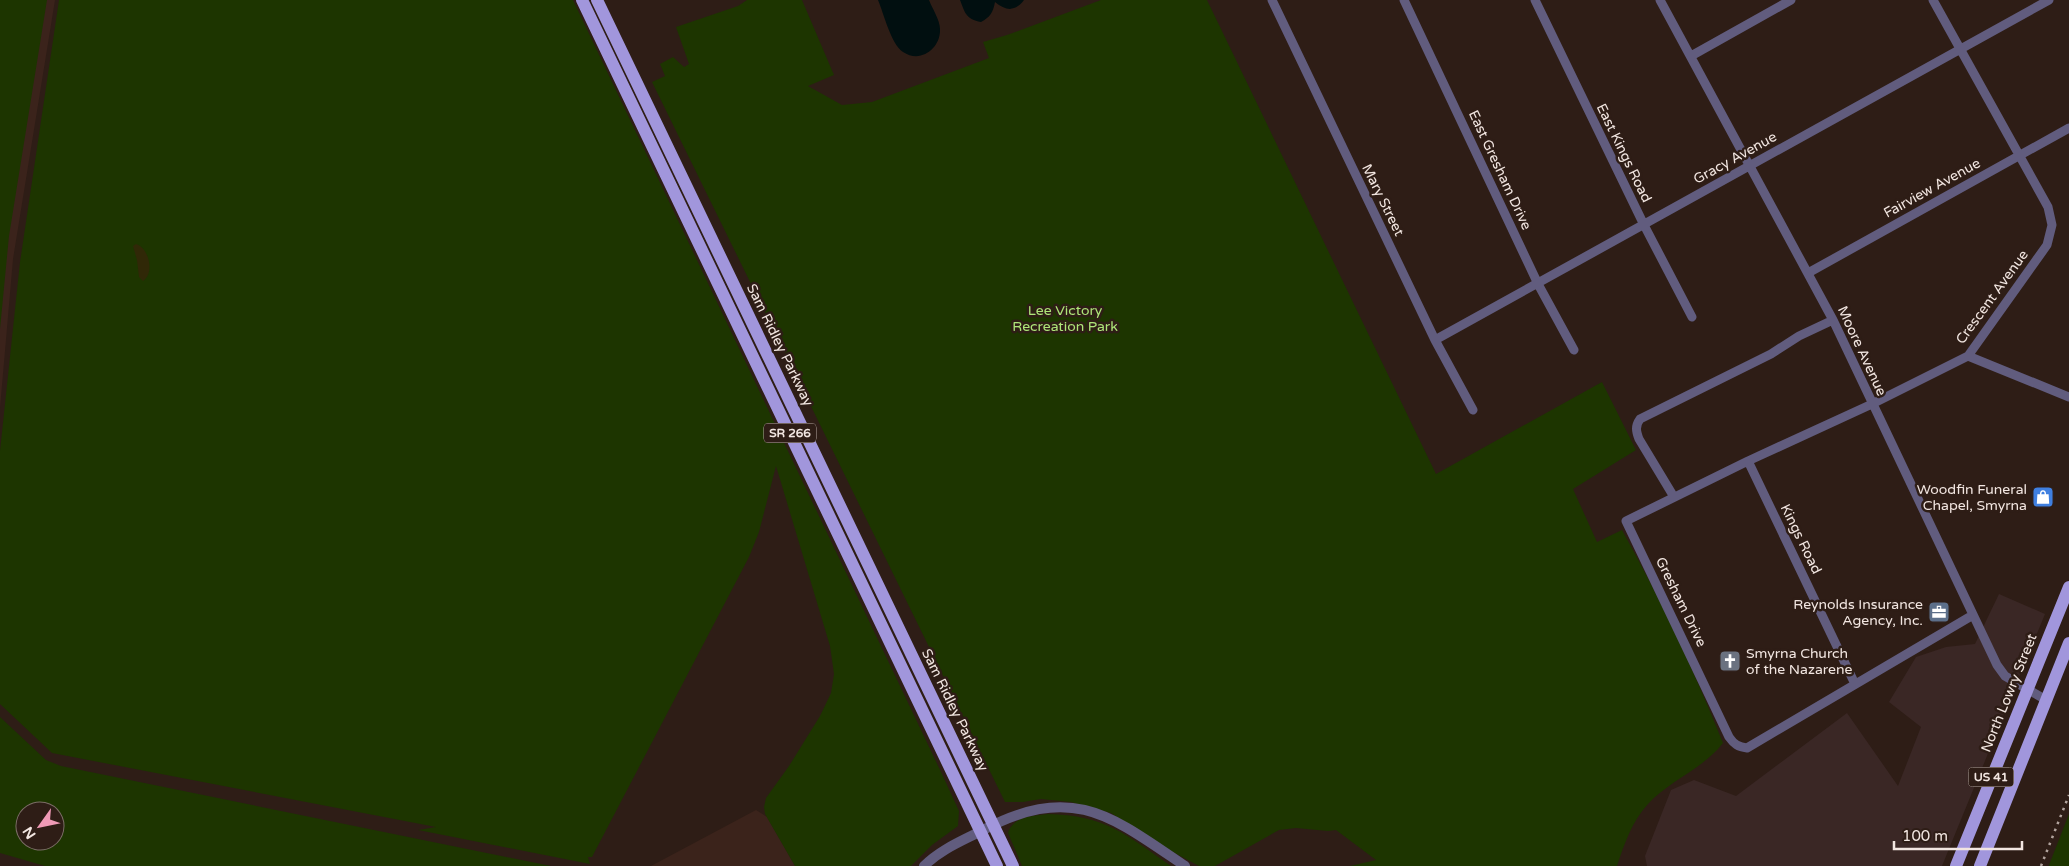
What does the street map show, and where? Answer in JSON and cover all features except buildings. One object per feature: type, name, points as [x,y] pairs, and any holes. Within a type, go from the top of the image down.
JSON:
[{"type":"main road","name":"Sam Ridley Parkway","points":[[582,0],[997,866]]},
{"type":"main road","name":"Sam Ridley Parkway","points":[[597,0],[1013,866]]},
{"type":"main road","name":"North Lowry Street","points":[[1956,866],[2069,587]]},
{"type":"main road","name":"US 41","points":[[1980,866],[2069,643]]},
{"type":"street","name":"Mary Street","points":[[1272,0],[1435,340],[1473,410]]},
{"type":"street","name":"East Gresham Drive","points":[[1404,0],[1538,284],[1574,350]]},
{"type":"street","name":"East Kings Road","points":[[1535,0],[1644,225],[1692,317]]},
{"type":"street","name":"Moore Avenue","points":[[1660,0],[1833,320],[2001,671],[2010,680],[2046,700]]},
{"type":"street","points":[[1691,56],[1791,0]]},
{"type":"street","name":"Crescent Avenue","points":[[1626,521],[1748,460],[1872,404],[1968,356],[2047,244],[2052,225],[2050,213],[1933,0]]},
{"type":"street","name":"Gracy Avenue","points":[[1435,340],[2048,0]]},
{"type":"street","name":"Fairview Avenue","points":[[1808,273],[2069,128]]},
{"type":"street","points":[[1674,497],[1639,439],[1636,424],[1640,419],[1771,354],[1799,336],[1833,320]]},
{"type":"street","points":[[1968,356],[2069,397]]},
{"type":"street","name":"Kings Road","points":[[1748,460],[1856,684]]},
{"type":"street","name":"Gresham Drive","points":[[1626,521],[1726,732],[1738,746],[1747,748],[1856,684]]},
{"type":"street","points":[[1856,684],[1973,615]]},
{"type":"street","points":[[924,866],[941,852],[993,825],[1034,810],[1053,807],[1071,807],[1112,819],[1185,866]]},
{"type":"shaded area","points":[[0,0],[55,0],[13,259],[0,408]]},
{"type":"shaded area","points":[[878,0],[929,0],[940,25],[939,36],[933,48],[923,55],[917,56],[903,52],[891,36]]},
{"type":"shaded area","points":[[960,0],[1024,0],[1017,7],[1010,9],[995,2],[991,14],[981,22],[967,15]]},
{"type":"shaded area","points":[[1999,594],[2045,614],[1942,866],[1647,866],[1645,856],[1671,790],[1694,780],[1736,796],[1847,713],[1898,786],[1921,727],[1889,702],[1916,657],[1946,647],[1975,644]]},
{"type":"shaded area","points":[[756,810],[767,817],[795,866],[651,866]]},
{"type":"green space","points":[[0,0],[47,0],[9,236],[0,329]]},
{"type":"green space","points":[[59,0],[573,0],[942,774],[959,811],[958,826],[932,845],[911,866],[795,866],[765,814],[766,798],[789,766],[820,716],[831,693],[834,674],[830,646],[776,466],[759,532],[749,557],[592,857],[588,857],[590,864],[418,830],[436,827],[52,753],[0,704],[0,451],[20,262]]},
{"type":"green space","name":"Lee Victory Recreation Park","points":[[747,0],[802,0],[834,75],[808,86],[842,105],[872,102],[989,58],[983,42],[1101,0],[1207,0],[1436,474],[1602,382],[1636,450],[1573,489],[1597,542],[1622,530],[1676,635],[1723,743],[1706,760],[1666,788],[1648,804],[1633,826],[1617,866],[1350,866],[1376,860],[1336,830],[1296,828],[1279,830],[1215,866],[1199,866],[1158,844],[1111,813],[1071,802],[1041,799],[1005,802],[652,82],[665,76],[660,64],[673,57],[684,67],[689,64],[676,27],[738,6]]},
{"type":"green space","points":[[0,717],[46,760],[61,766],[551,866],[45,866],[0,853]]},
{"type":"green space","points":[[1048,814],[1068,815],[1100,823],[1128,836],[1171,866],[1022,866],[1008,833],[1011,827],[1014,823],[1024,818]]},
{"type":"green space","points":[[2069,814],[2069,866],[2049,866],[2049,865]]},
{"type":"sand","points":[[136,244],[141,246],[149,261],[149,272],[143,281],[139,277],[133,246]]},
{"type":"railway","points":[[2041,866],[2069,795]]},
{"type":"place","name":"Woodfin Funeral Chapel, Smyrna","points":[[2043,497]]},
{"type":"place","name":"Reynolds Insurance Agency, Inc.","points":[[1939,612]]},
{"type":"place","name":"Smyrna Church of the Nazarene","points":[[1730,661]]}]
